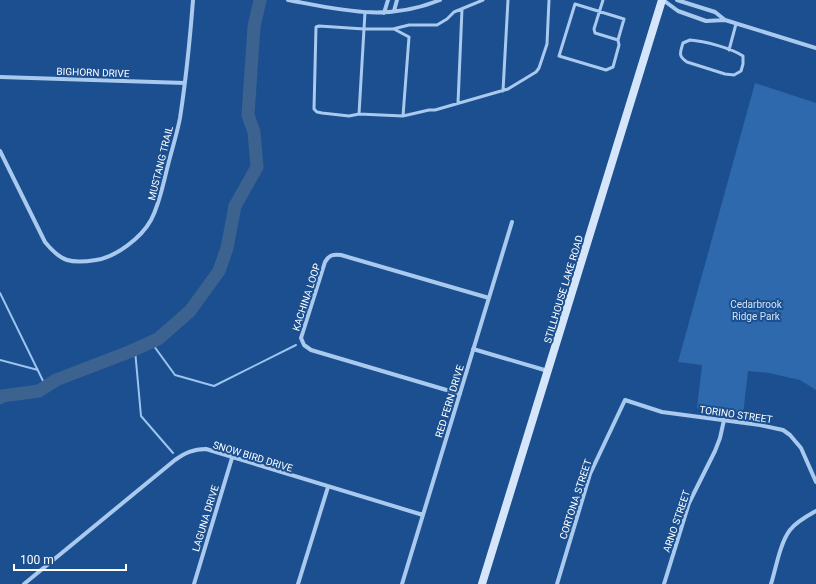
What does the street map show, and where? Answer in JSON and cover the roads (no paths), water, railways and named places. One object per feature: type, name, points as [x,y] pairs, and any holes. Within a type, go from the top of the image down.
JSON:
[{"type":"main road","name":"STILLHOUSE LAKE ROAD","points":[[482,584],[662,0]]},
{"type":"street","name":"MUSTANG TRAIL","points":[[0,151],[45,242],[54,253],[67,260],[80,262],[100,260],[118,252],[135,239],[150,221],[159,204],[177,127],[185,83],[194,0]]},
{"type":"street","points":[[288,0],[356,12],[384,13],[411,8],[440,0]]},
{"type":"street","points":[[384,13],[388,0]]},
{"type":"street","points":[[394,11],[397,0]]},
{"type":"street","points":[[662,0],[678,11],[706,21],[725,20]]},
{"type":"street","points":[[677,0],[715,12],[725,20],[736,24],[816,48]]},
{"type":"street","name":"BIGHORN DRIVE","points":[[0,77],[185,83]]},
{"type":"street","name":"RED FERN DRIVE","points":[[402,584],[512,222]]},
{"type":"street","name":"KACHINA LOOP","points":[[460,394],[311,350],[304,345],[301,338],[325,262],[328,257],[334,254],[489,298]]},
{"type":"street","points":[[473,349],[548,371]]},
{"type":"street","name":"TORINO STREET","points":[[625,400],[662,412],[771,426],[783,430],[790,435],[801,448],[816,482]]},
{"type":"street","name":"CORTONA STREET","points":[[557,584],[590,474],[625,400]]},
{"type":"street","name":"ARNO STREET","points":[[664,584],[689,503],[715,451],[724,420]]},
{"type":"street","name":"SNOW BIRD DRIVE","points":[[27,583],[169,465],[187,452],[198,449],[206,449],[423,515]]},
{"type":"street","name":"LAGUNA DRIVE","points":[[194,584],[232,458]]},
{"type":"street","points":[[298,584],[328,487]]},
{"type":"street","points":[[771,584],[782,548],[790,530],[796,524],[816,511]]},
{"type":"lane","points":[[483,0],[454,12],[447,19],[436,25],[409,24],[393,29],[316,27],[314,109],[317,112],[322,113],[350,116],[359,114],[403,116],[435,110],[508,89],[536,72],[539,68],[547,44],[549,0]]},
{"type":"lane","points":[[503,90],[508,0]]},
{"type":"lane","points":[[603,0],[594,31],[595,33],[618,40]]},
{"type":"lane","points":[[574,4],[599,12],[624,19],[618,40],[620,45],[613,68],[606,70],[559,56],[574,4]]},
{"type":"lane","points":[[458,104],[462,9]]},
{"type":"lane","points":[[359,114],[365,12]]},
{"type":"lane","points":[[729,50],[736,24]]},
{"type":"lane","points":[[393,29],[409,37],[403,116]]},
{"type":"lane","points":[[690,40],[696,40],[729,50],[742,56],[743,64],[741,71],[734,75],[687,62],[682,59],[680,53],[683,44],[690,40]]},
{"type":"waterway","points":[[0,398],[2,396],[39,391],[56,380],[129,352],[158,339],[190,311],[219,271],[227,248],[235,206],[257,167],[254,132],[248,115],[254,27],[260,0]]},
{"type":"waterway","points":[[0,293],[46,387]]},
{"type":"waterway","points":[[151,342],[175,375],[214,386],[296,345]]},
{"type":"waterway","points":[[135,350],[141,416],[173,453]]},
{"type":"waterway","points":[[0,360],[38,370]]},
{"type":"park label","name":"Cedarbrook Ridge Park","points":[[756,310]]}]
